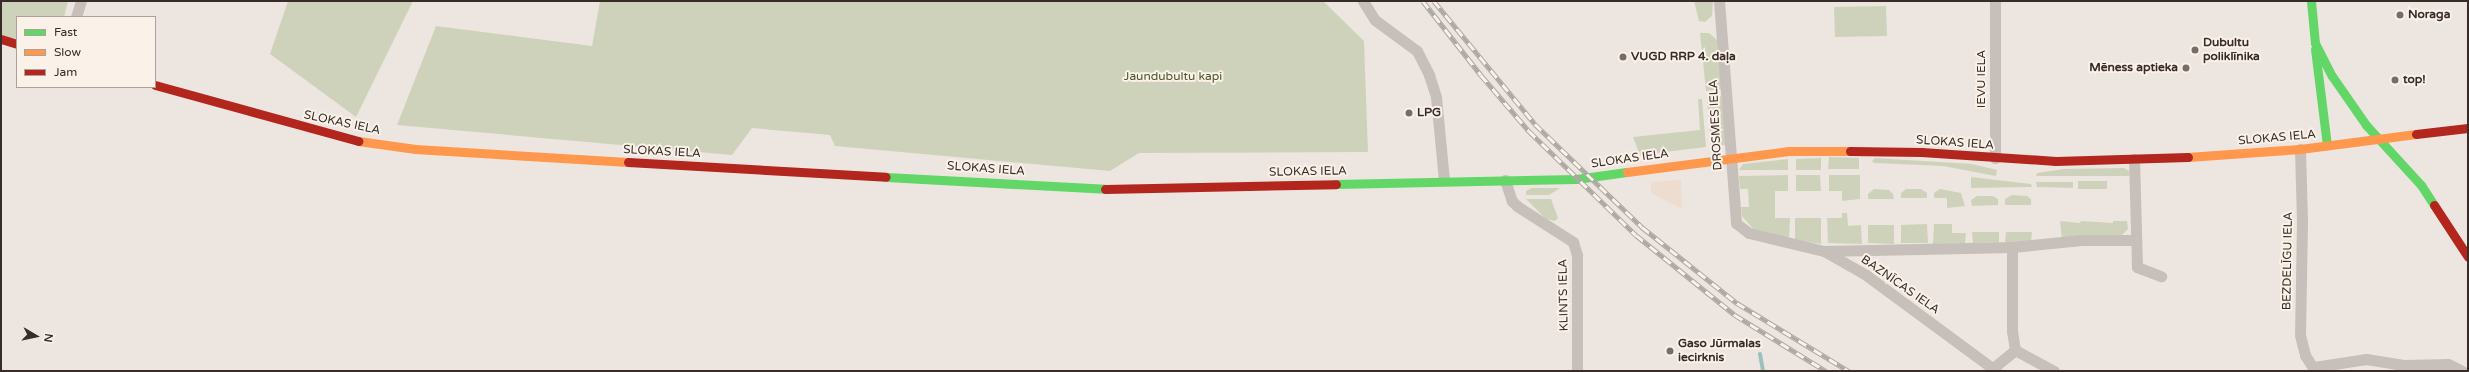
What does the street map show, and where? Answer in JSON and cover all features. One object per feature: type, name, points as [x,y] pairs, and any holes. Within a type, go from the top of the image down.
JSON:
[{"type":"main road","points":[[2311,1],[2316,76],[2327,145]]},
{"type":"main road","points":[[1,39],[16,44]]},
{"type":"main road","points":[[2315,43],[2332,76],[2378,139],[2421,185],[2468,257]]},
{"type":"main road","name":"SLOKAS IELA","points":[[156,85],[349,140],[422,150],[1094,189],[1589,177],[1732,157],[1830,150],[2056,161],[2134,159],[2300,148],[2468,128]]},
{"type":"street","points":[[76,16],[81,1]]},
{"type":"street","points":[[1363,1],[1375,20],[1417,51],[1429,75],[1436,97],[1444,180]]},
{"type":"street","name":"DROSMES IELA","points":[[1719,1],[1736,223]]},
{"type":"street","name":"IEVU IELA","points":[[1995,1],[1995,158]]},
{"type":"street","name":"BEZDELĪGU IELA","points":[[2300,148],[2302,222],[2300,335],[2305,355],[2315,369]]},
{"type":"street","points":[[2134,159],[2137,267],[2161,276]]},
{"type":"street","name":"KLINTS IELA","points":[[1505,180],[1512,201],[1517,206],[1573,242],[1577,255],[1577,371]]},
{"type":"street","name":"BAZNĪCAS IELA","points":[[1736,223],[1749,234],[1824,250],[1866,275],[1994,370]]},
{"type":"street","points":[[1824,250],[2012,247],[2082,240],[2136,240]]},
{"type":"street","points":[[2012,247],[2012,331],[2015,350]]},
{"type":"street","points":[[1994,370],[2015,350]]},
{"type":"street","points":[[2015,350],[2054,371]]},
{"type":"street","points":[[2315,369],[2366,359],[2404,365],[2448,364],[2462,371]]},
{"type":"green space","points":[[1,1],[68,1],[64,16],[16,16],[16,39],[1,36]]},
{"type":"green space","points":[[288,1],[413,1],[356,117],[270,54]]},
{"type":"green space","name":"Jaundubultu kapi","points":[[600,1],[1323,1],[1364,41],[1368,152],[1139,153],[1110,171],[835,146],[830,135],[752,128],[732,155],[397,125],[436,26],[592,46]]},
{"type":"green space","points":[[1694,1],[1713,1],[1712,16],[1705,22],[1699,21]]},
{"type":"green space","points":[[1886,6],[1887,36],[1835,37],[1834,7]]},
{"type":"green space","points":[[1700,33],[1709,33],[1717,40],[1722,89],[1706,91]]},
{"type":"green space","points":[[1721,96],[1726,145],[1711,146],[1707,98]]},
{"type":"green space","points":[[1698,99],[1702,99],[1706,147],[1640,155],[1633,137],[1700,130]]},
{"type":"green space","points":[[1829,157],[1859,158],[1859,169],[1828,169]]},
{"type":"green space","points":[[1821,158],[1821,170],[1796,170],[1796,159]]},
{"type":"green space","points":[[1875,158],[1972,164],[1997,170],[1996,176],[1943,166],[1874,163],[1872,161]]},
{"type":"green space","points":[[1788,159],[1788,170],[1739,170],[1743,164]]},
{"type":"green space","points":[[2124,168],[2129,171],[2129,176],[2036,176],[2037,173],[2064,169]]},
{"type":"green space","points":[[1788,175],[1788,191],[1775,191],[1775,218],[1790,218],[1789,239],[1755,231],[1742,216],[1741,207],[1749,207],[1748,189],[1740,189],[1739,176]]},
{"type":"green space","points":[[1796,175],[1820,175],[1821,191],[1796,191]]},
{"type":"green space","points":[[1829,175],[1860,175],[1860,199],[1842,201],[1842,191],[1829,191]]},
{"type":"green space","points":[[1971,177],[2031,184],[2032,187],[1971,188]]},
{"type":"green space","points":[[2078,181],[2107,181],[2107,189],[2078,189]]},
{"type":"green space","points":[[2036,182],[2073,182],[2073,188],[2037,187]]},
{"type":"green space","points":[[1532,188],[1560,188],[1549,195],[1526,195],[1526,191]]},
{"type":"green space","points":[[1874,189],[1889,190],[1893,194],[1894,199],[1868,199],[1868,194]]},
{"type":"green space","points":[[1906,189],[1921,189],[1927,193],[1927,198],[1901,198],[1901,193]]},
{"type":"green space","points":[[1940,189],[1961,193],[1965,206],[1947,208],[1947,198],[1934,198],[1934,193]]},
{"type":"green space","points":[[2012,195],[2027,196],[2031,199],[2031,205],[2005,205],[2005,199]]},
{"type":"green space","points":[[1977,196],[1993,196],[1998,199],[1998,205],[1972,206],[1971,200]]},
{"type":"green space","points":[[1526,199],[1551,199],[1558,218],[1555,221],[1546,219]]},
{"type":"green space","points":[[1842,213],[1847,213],[1848,226],[1861,225],[1862,244],[1828,243],[1827,218],[1842,218]]},
{"type":"green space","points":[[1795,218],[1821,218],[1821,244],[1795,240]]},
{"type":"green space","points":[[2060,221],[2080,223],[2081,221],[2113,223],[2113,221],[2127,221],[2128,229],[2120,237],[2062,239]]},
{"type":"green space","points":[[1927,224],[1928,243],[1901,243],[1901,225]]},
{"type":"green space","points":[[1934,224],[1952,224],[1952,233],[1966,233],[1965,243],[1933,244]]},
{"type":"green space","points":[[1868,225],[1894,225],[1894,244],[1868,243]]},
{"type":"green space","points":[[1972,232],[1999,232],[1999,242],[1973,243]]},
{"type":"green space","points":[[2006,232],[2032,232],[2031,242],[2005,242]]},
{"type":"shaded area","points":[[1681,180],[1682,209],[1651,193],[1651,182]]},
{"type":"waterway","points":[[1760,354],[1763,371]]},
{"type":"railway","points":[[1423,1],[1481,75],[1529,131],[1636,235],[1735,315],[1826,371]]},
{"type":"railway","points":[[1434,1],[1535,124],[1642,227],[1737,303],[1849,371]]},
{"type":"traffic: fast","points":[[2311,1],[2315,43],[2332,76],[2366,125],[2421,185],[2434,205]]},
{"type":"traffic: fast","points":[[2315,49],[2327,145]]},
{"type":"traffic: fast","points":[[1336,184],[1576,179],[1627,172]]},
{"type":"traffic: fast","points":[[886,177],[1105,189]]},
{"type":"traffic: slow","points":[[2188,157],[2300,149],[2416,134]]},
{"type":"traffic: slow","points":[[358,141],[415,149],[628,162]]},
{"type":"traffic: slow","points":[[1627,172],[1789,151],[1850,151]]},
{"type":"traffic: jam","points":[[1,39],[16,44]]},
{"type":"traffic: jam","points":[[156,85],[358,141]]},
{"type":"traffic: jam","points":[[2416,134],[2468,128]]},
{"type":"traffic: jam","points":[[1850,151],[1921,152],[2056,161],[2188,157]]},
{"type":"traffic: jam","points":[[628,162],[886,177]]},
{"type":"traffic: jam","points":[[1105,189],[1336,184]]},
{"type":"traffic: jam","points":[[2434,205],[2468,257]]},
{"type":"place","name":"Noraga","points":[[2400,15]]},
{"type":"place","name":"Dubultu poliklīnika","points":[[2195,50]]},
{"type":"place","name":"VUGD RRP 4. daļa","points":[[1623,57]]},
{"type":"place","name":"Mēness aptieka","points":[[2186,68]]},
{"type":"place","name":"top!","points":[[2395,80]]},
{"type":"place","name":"LPG","points":[[1409,113]]},
{"type":"place","name":"Gaso Jūrmalas iecirknis","points":[[1670,351]]}]
